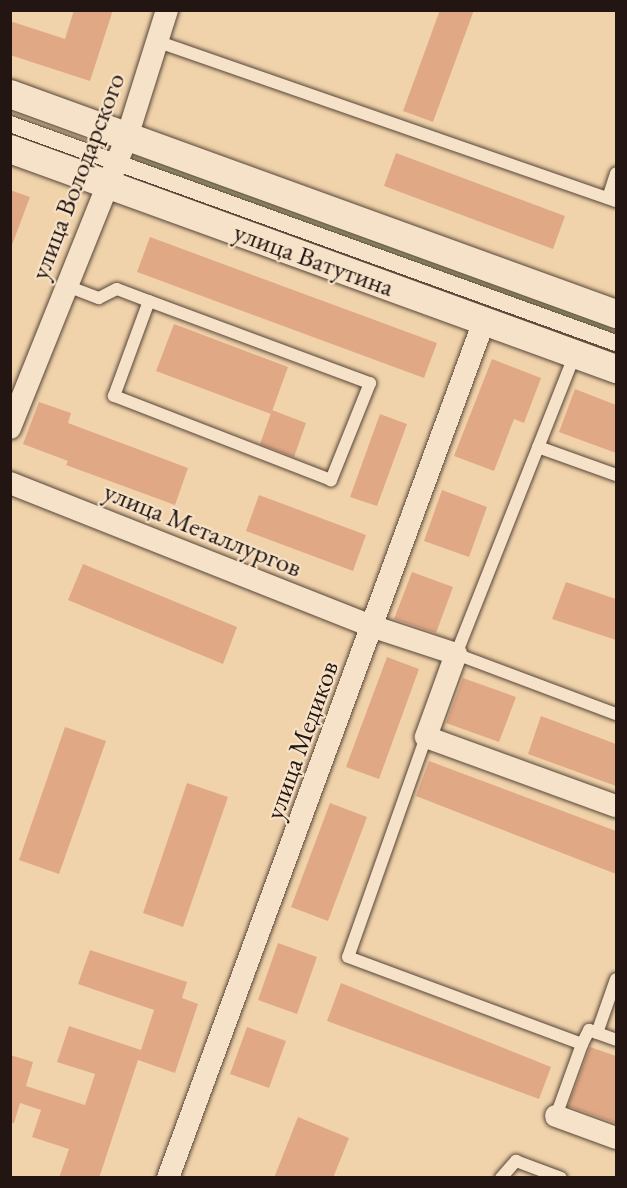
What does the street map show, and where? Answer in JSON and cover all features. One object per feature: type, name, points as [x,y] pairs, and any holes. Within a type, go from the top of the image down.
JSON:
[{"type":"street","name":"улица Володарского","points":[[10,428],[117,161],[167,10]]},
{"type":"street","name":"улица Ватутина","points":[[10,94],[117,161],[484,321],[616,369]]},
{"type":"street","points":[[10,124],[616,343]]},
{"type":"street","name":"улица Ватутина","points":[[10,149],[117,161],[616,314]]},
{"type":"street","name":"улица Медиков","points":[[168,1178],[374,627],[484,321]]},
{"type":"street","name":"улица Металлургов","points":[[10,483],[374,627],[456,654]]},
{"type":"street","points":[[456,654],[426,737],[616,806]]},
{"type":"street","points":[[556,1116],[616,1138]]},
{"type":"lane","points":[[156,41],[612,199],[616,173]]},
{"type":"lane","points":[[67,286],[99,298],[117,289],[370,382],[331,480],[114,396],[149,301]]},
{"type":"lane","points":[[575,354],[456,654],[616,714]]},
{"type":"lane","points":[[538,447],[616,476]]},
{"type":"lane","points":[[426,737],[348,957],[582,1044]]},
{"type":"lane","points":[[597,1033],[616,979]]},
{"type":"lane","points":[[556,1116],[589,1030],[616,1040]]},
{"type":"lane","points":[[501,1178],[516,1161],[561,1178]]},
{"type":"green space","points":[[137,152],[616,325],[616,359],[128,178]]},
{"type":"building","points":[[74,10],[113,10],[90,81],[10,55],[10,21],[65,39]]},
{"type":"building","points":[[440,10],[474,10],[433,122],[403,111]]},
{"type":"building","points":[[396,153],[565,216],[553,249],[384,186]]},
{"type":"building","points":[[10,190],[30,197],[12,245],[10,244]]},
{"type":"building","points":[[150,237],[437,343],[424,378],[137,272]]},
{"type":"building","points":[[174,324],[288,367],[271,414],[156,371]]},
{"type":"building","points":[[492,359],[541,378],[524,423],[514,419],[494,471],[454,456]]},
{"type":"building","points":[[575,389],[616,405],[616,453],[559,432]]},
{"type":"building","points":[[39,402],[71,413],[68,423],[188,468],[175,505],[66,465],[68,461],[23,444]]},
{"type":"building","points":[[272,410],[306,423],[294,457],[260,444]]},
{"type":"building","points":[[380,414],[407,424],[377,506],[350,497]]},
{"type":"building","points":[[442,490],[487,507],[469,557],[424,541]]},
{"type":"building","points":[[259,495],[366,535],[353,571],[246,531]]},
{"type":"building","points":[[83,564],[237,627],[223,664],[68,600]]},
{"type":"building","points":[[412,572],[453,587],[436,633],[394,619]]},
{"type":"building","points":[[566,582],[616,599],[616,640],[552,619]]},
{"type":"building","points":[[387,657],[419,669],[379,779],[346,767]]},
{"type":"building","points":[[463,678],[516,697],[499,742],[446,723]]},
{"type":"building","points":[[541,716],[616,744],[616,786],[528,754]]},
{"type":"building","points":[[65,727],[106,741],[59,874],[19,860]]},
{"type":"building","points":[[429,761],[616,831],[616,874],[416,796]]},
{"type":"building","points":[[187,783],[228,797],[183,927],[143,913]]},
{"type":"building","points":[[330,803],[367,817],[328,921],[291,907]]},
{"type":"building","points":[[278,943],[317,957],[297,1014],[258,1000]]},
{"type":"building","points":[[90,950],[187,982],[182,998],[198,1004],[175,1073],[138,1060],[99,1178],[59,1178],[69,1149],[32,1137],[41,1110],[20,1103],[14,1123],[10,1123],[10,1055],[33,1062],[26,1086],[85,1105],[95,1074],[57,1062],[69,1026],[141,1050],[154,1010],[78,984]]},
{"type":"building","points":[[341,983],[551,1067],[539,1099],[327,1021]]},
{"type":"building","points":[[247,1027],[286,1041],[269,1088],[230,1074]]},
{"type":"building","points":[[590,1047],[616,1056],[615,1123],[568,1106]]},
{"type":"building","points":[[298,1117],[349,1138],[333,1178],[274,1178]]}]
